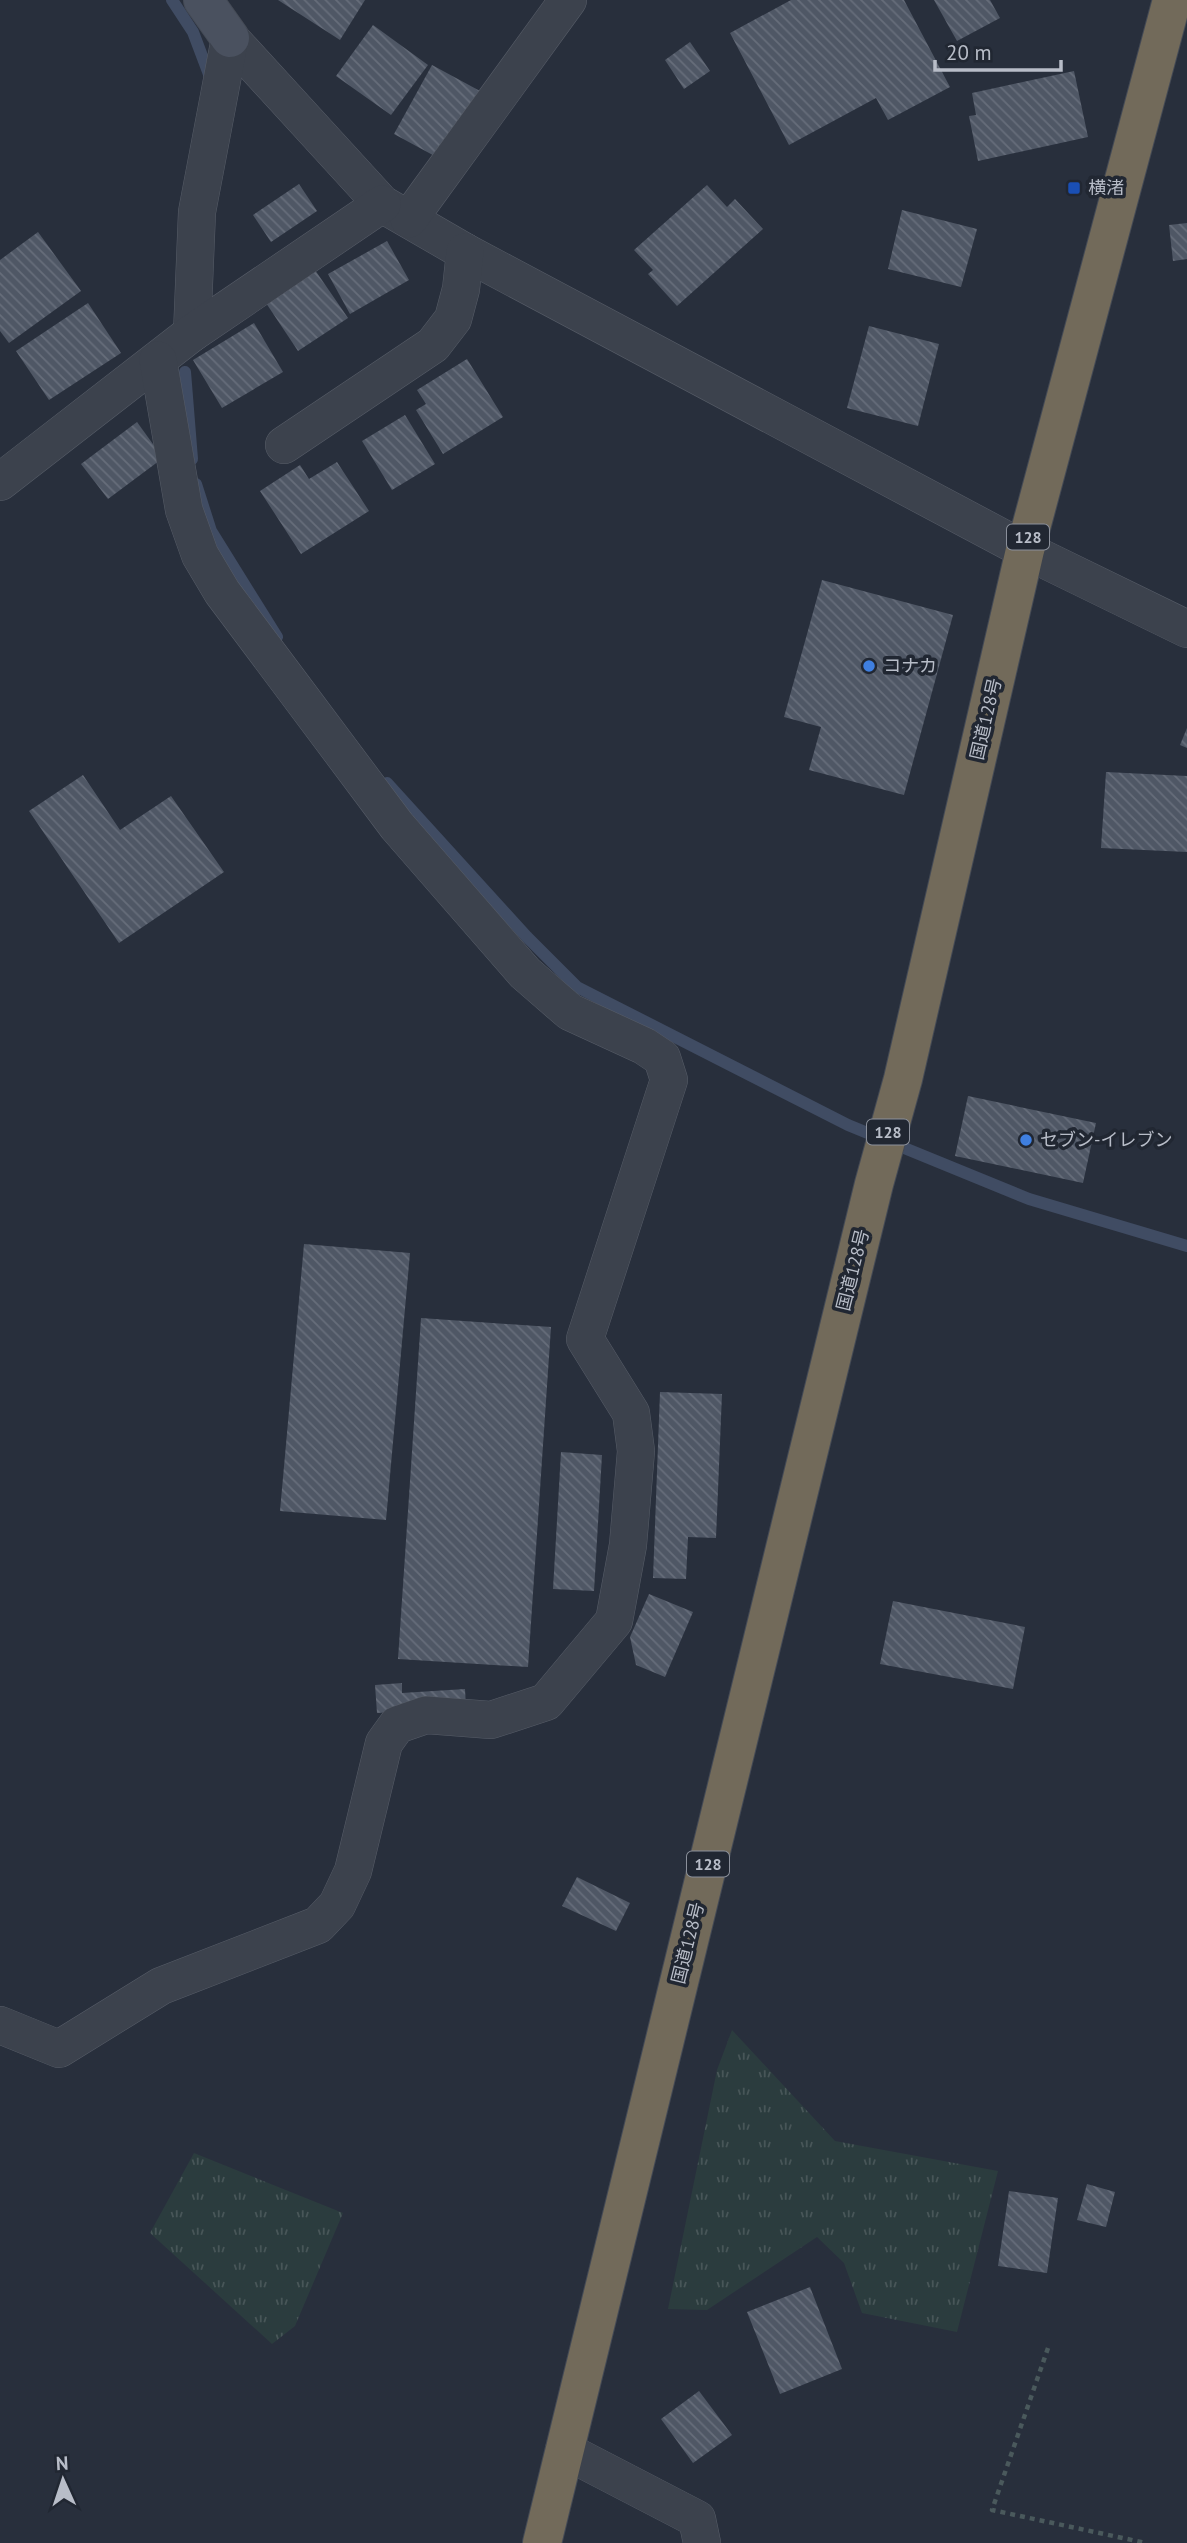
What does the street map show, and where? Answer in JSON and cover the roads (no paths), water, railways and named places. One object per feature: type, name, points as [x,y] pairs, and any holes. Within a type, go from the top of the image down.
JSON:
[{"type":"highway","name":"国道128号","points":[[542,2543],[874,1184],[902,1079],[1024,550],[1172,0]]},
{"type":"street","points":[[203,0],[230,38],[396,211],[465,253],[1024,550],[1187,629]]},
{"type":"street","points":[[0,482],[192,333],[396,211],[568,0]]},
{"type":"street","points":[[192,333],[197,212],[230,38]]},
{"type":"street","points":[[284,445],[433,345],[453,319],[461,289],[465,253]]},
{"type":"street","points":[[0,2025],[59,2049],[161,1986],[318,1925],[337,1905],[353,1871],[384,1743],[397,1725],[426,1715],[491,1720],[546,1702],[614,1621],[628,1545],[636,1451],[631,1413],[585,1339],[669,1080],[662,1058],[644,1046],[570,1013],[525,973],[397,826],[222,592],[200,555],[184,510],[158,360]]},
{"type":"street","points":[[564,2450],[697,2519],[702,2543]]},
{"type":"waterway","points":[[172,0],[193,32],[210,77]]},
{"type":"waterway","points":[[185,372],[192,459]]},
{"type":"waterway","points":[[196,484],[211,531],[277,637]]},
{"type":"waterway","points":[[387,783],[527,937],[577,987],[848,1125],[1029,1199],[1187,1246]]},
{"type":"place","name":"横渚","points":[[1074,188]]},
{"type":"place","name":"コナカ","points":[[869,666]]},
{"type":"place","name":"セブン-イレブン","points":[[1026,1140]]}]
